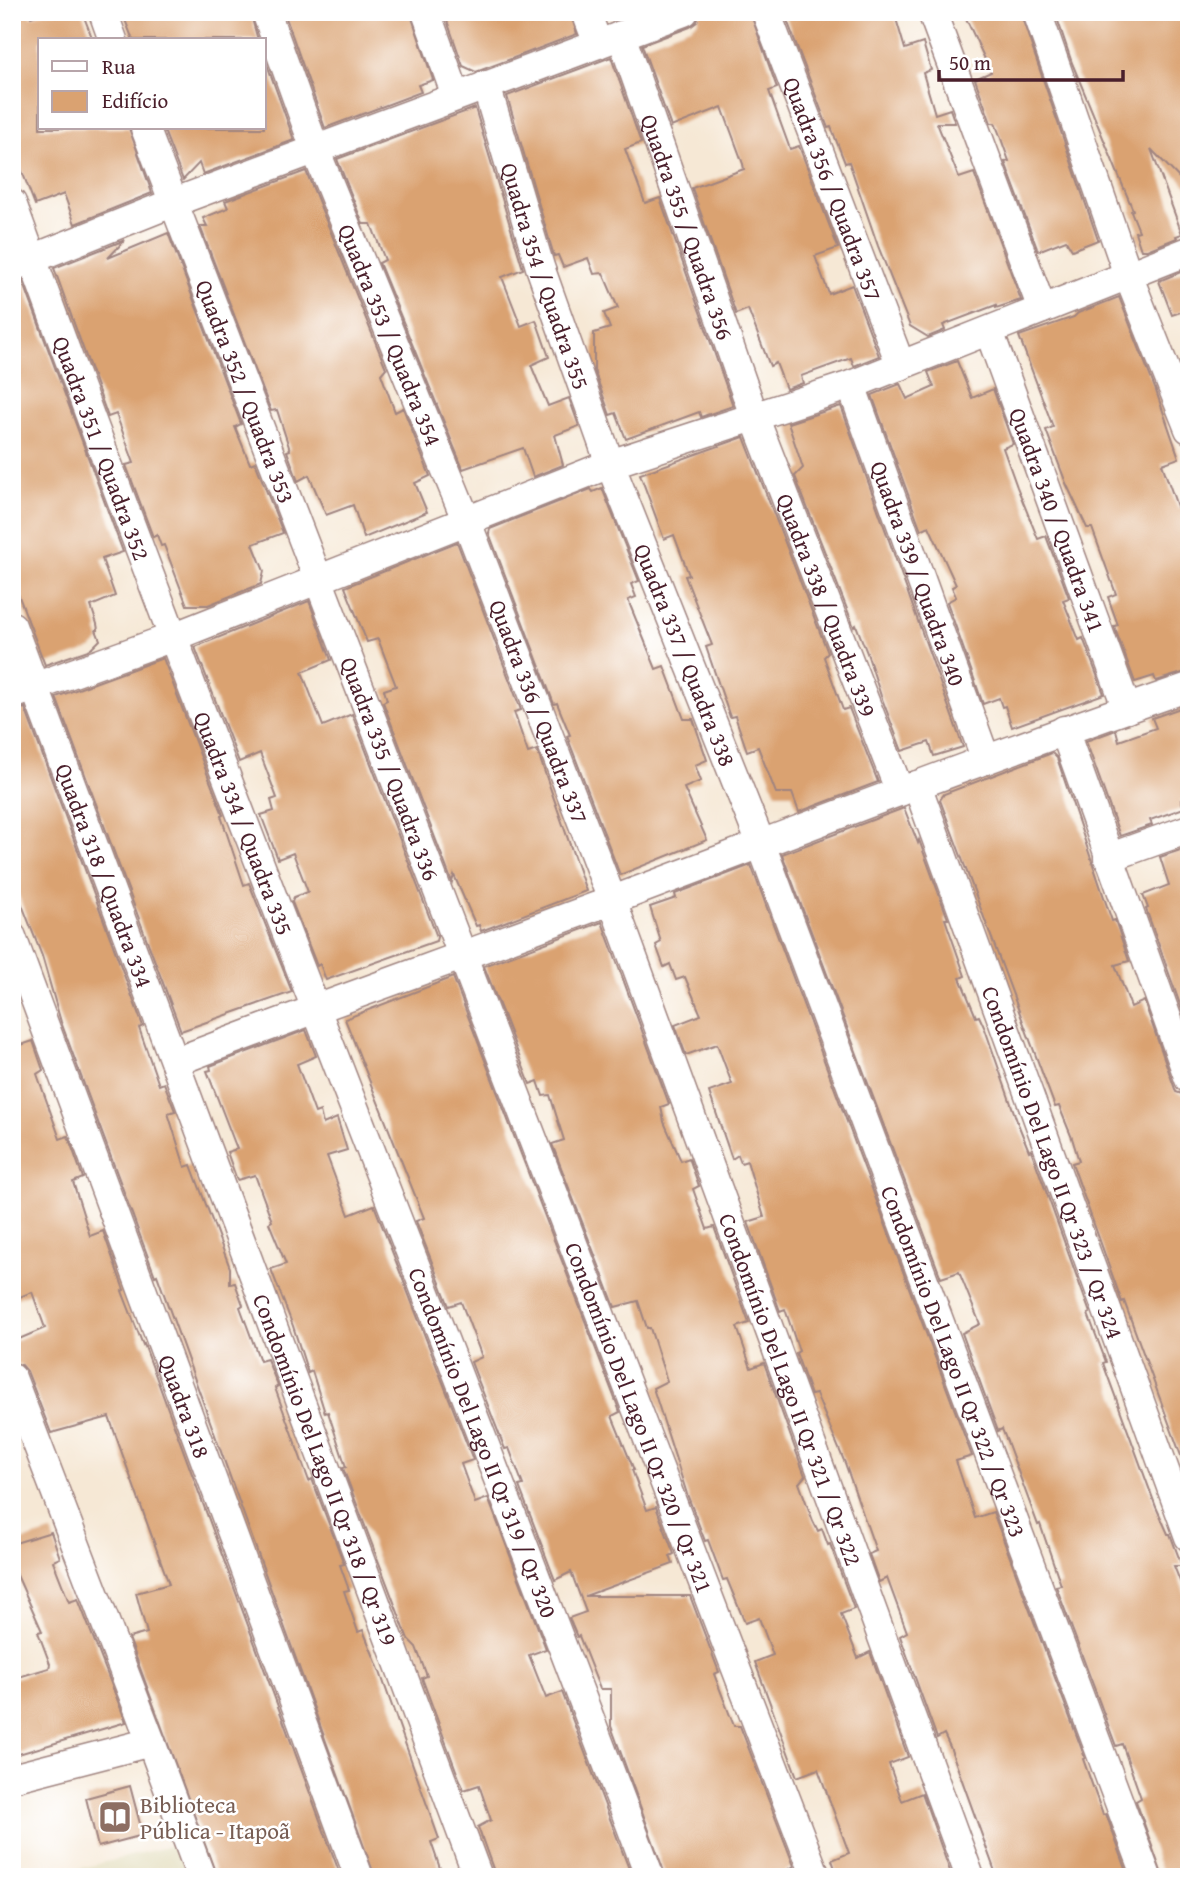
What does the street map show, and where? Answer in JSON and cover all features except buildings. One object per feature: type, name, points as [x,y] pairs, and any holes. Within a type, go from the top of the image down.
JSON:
[{"type":"street","points":[[103,12],[112,38]]},
{"type":"street","name":"Quadra 353 / Quadra 354","points":[[266,12],[315,149],[467,522]]},
{"type":"street","points":[[426,12],[456,96]]},
{"type":"street","name":"Quadra 355 / Quadra 356","points":[[586,12],[609,40],[754,416]]},
{"type":"street","points":[[22,263],[172,203],[684,12]]},
{"type":"street","name":"Quadra 356 / Quadra 357","points":[[766,12],[901,366]]},
{"type":"street","points":[[932,12],[1042,309]]},
{"type":"street","points":[[1037,12],[1128,275],[1189,429]]},
{"type":"street","name":"Quadra 354 / Quadra 355","points":[[486,85],[540,267],[610,464]]},
{"type":"street","name":"Quadra 352 / Quadra 353","points":[[146,130],[318,580]]},
{"type":"street","name":"Quadra 351 / Quadra 352","points":[[12,203],[22,263],[173,637]]},
{"type":"street","points":[[24,691],[173,637],[610,464],[852,385],[1189,251]]},
{"type":"street","name":"Quadra 340 / Quadra 341","points":[[989,331],[1127,709]]},
{"type":"street","name":"Quadra 339 / Quadra 340","points":[[852,385],[986,760]]},
{"type":"street","name":"Quadra 338 / Quadra 339","points":[[754,416],[908,788]]},
{"type":"street","name":"Quadra 337 / Quadra 338","points":[[610,464],[761,844]]},
{"type":"street","name":"Quadra 336 / Quadra 337","points":[[467,522],[612,900]]},
{"type":"street","name":"Quadra 335 / Quadra 336","points":[[318,580],[464,955]]},
{"type":"street","name":"Quadra 318 / Quadra 334","points":[[12,626],[24,691],[175,1062]]},
{"type":"street","name":"Quadra 334 / Quadra 335","points":[[173,637],[244,828],[317,1007]]},
{"type":"street","points":[[175,1062],[1064,730],[1189,687]]},
{"type":"street","points":[[1064,730],[1108,858],[1180,1023],[1189,1079]]},
{"type":"street","name":"Condomínio Del Lago II Qr 323 / Qr 324","points":[[908,788],[1189,1537]]},
{"type":"street","points":[[1108,858],[1189,829]]},
{"type":"street","name":"Condomínio Del Lago II Qr 322 / Qr 323","points":[[761,844],[1147,1877]]},
{"type":"street","name":"Condomínio Del Lago II Qr 321 / Qr 322","points":[[612,900],[970,1877]]},
{"type":"street","name":"Quadra 318","points":[[12,937],[359,1877]]},
{"type":"street","name":"Condomínio Del Lago II Qr 320 / Qr 321","points":[[464,955],[816,1877]]},
{"type":"street","name":"Condomínio Del Lago II Qr 319 / Qr 320","points":[[317,1007],[650,1877]]},
{"type":"street","name":"Condomínio Del Lago II Qr 318 / Qr 319","points":[[175,1062],[478,1877]]},
{"type":"street","points":[[12,1378],[201,1877]]},
{"type":"street","points":[[12,1778],[151,1742]]},
{"type":"shaded area","points":[[178,1844],[189,1877],[46,1877]]},
{"type":"place","name":"Biblioteca Pública - Itapoã","points":[[115,1817]]}]
